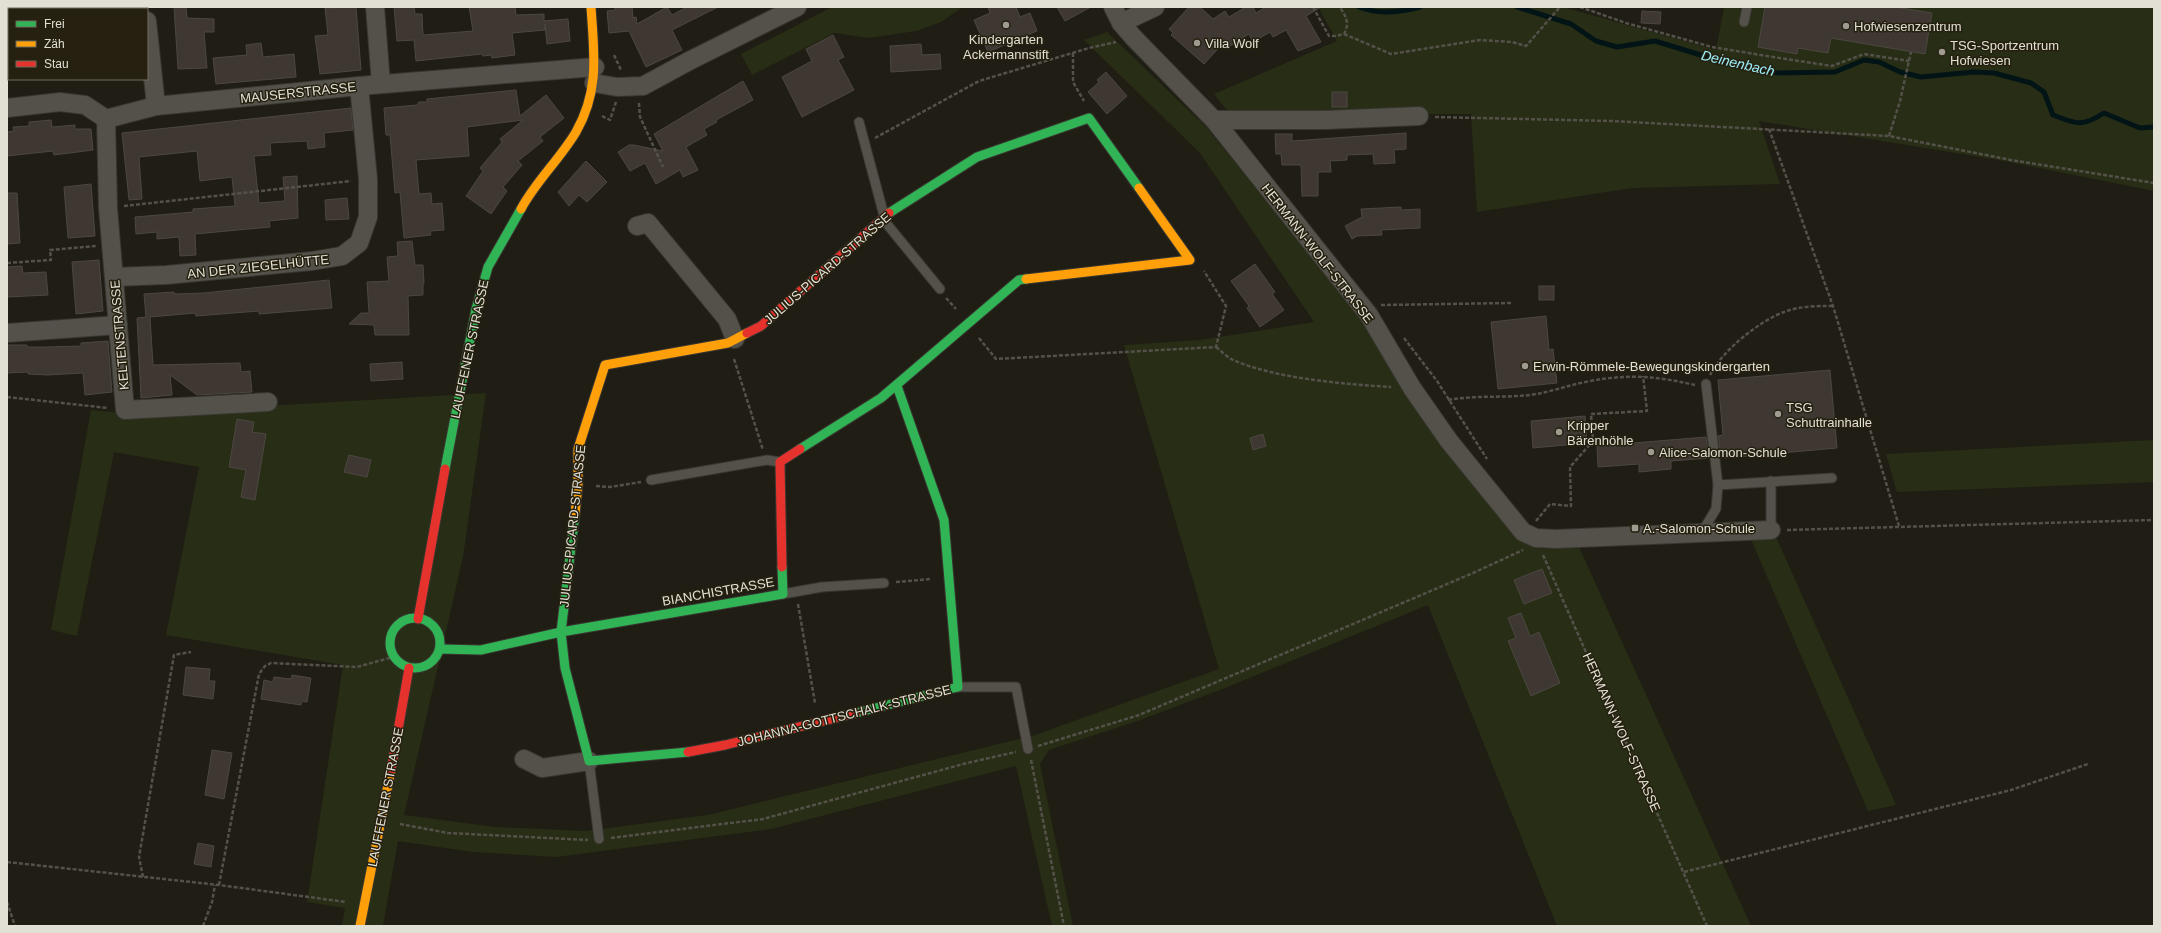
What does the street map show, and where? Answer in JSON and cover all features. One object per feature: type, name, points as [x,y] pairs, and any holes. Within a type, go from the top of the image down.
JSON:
[{"type":"street","points":[[375,7],[381,84]]},
{"type":"street","points":[[591,7],[595,75],[618,87],[643,86],[689,61],[797,7]]},
{"type":"street","name":"HERMANN-WOLF-STRASSE","points":[[1113,7],[1121,24],[1153,59],[1214,120],[1369,315],[1412,388],[1449,441],[1523,532],[1535,531]]},
{"type":"street","points":[[1121,24],[1155,7]]},
{"type":"street","points":[[148,30],[156,106]]},
{"type":"street","name":"MAUSERSTRASSE","points":[[106,119],[156,106],[381,84],[595,75]]},
{"type":"street","name":"LAUFFENER STRASSE","points":[[418,619],[457,400],[476,309],[488,267],[526,199],[576,132],[595,75]]},
{"type":"street","name":"AN DER ZIEGELHÜTTE","points":[[114,277],[174,275],[312,261],[342,256],[359,243],[368,217],[368,178],[359,86]]},
{"type":"street","points":[[7,108],[66,103],[85,105],[106,119]]},
{"type":"street","points":[[1214,120],[1325,120],[1419,116]]},
{"type":"street","points":[[780,462],[881,398],[1019,280],[1190,260],[1089,118]]},
{"type":"street","name":"JULIUS-PICARD-STRASSE","points":[[561,632],[578,485],[578,449],[605,365],[732,341],[761,326],[884,216],[977,157],[1089,118]]},
{"type":"street","name":"KELTENSTRASSE","points":[[106,119],[108,208],[125,410]]},
{"type":"street","points":[[637,226],[648,223],[727,319],[732,341]]},
{"type":"street","points":[[7,333],[118,325]]},
{"type":"street","name":"JOHANNA-GOTTSCHALK-STRASSE","points":[[524,759],[542,768],[589,761],[677,754],[725,745],[958,687],[950,577],[944,520],[896,386]]},
{"type":"street","points":[[125,410],[267,402]]},
{"type":"street","name":"BIANCHISTRASSE","points":[[440,649],[481,650],[561,632],[783,594],[780,462]]},
{"type":"street","points":[[1535,531],[1702,532],[1771,530]]},
{"type":"street","points":[[409,619],[418,619],[428,622],[436,629],[440,638],[440,649],[436,658],[428,665],[419,668],[409,668],[401,664],[394,657],[391,644],[394,630],[400,623],[409,619]]},
{"type":"street","points":[[561,632],[565,668],[589,761]]},
{"type":"street","name":"LAUFFENER STRASSE","points":[[360,926],[382,821],[409,668]]},
{"type":"lane","points":[[1744,22],[1747,7]]},
{"type":"lane","points":[[859,122],[886,223],[940,290]]},
{"type":"lane","points":[[1702,532],[1716,509],[1718,485],[1706,384]]},
{"type":"lane","points":[[651,480],[767,460],[780,462]]},
{"type":"lane","points":[[1718,485],[1832,478]]},
{"type":"lane","points":[[1771,481],[1771,530]]},
{"type":"lane","points":[[783,594],[822,587],[884,582]]},
{"type":"lane","points":[[958,687],[1016,687],[1028,749]]},
{"type":"lane","points":[[589,761],[599,839]]},
{"type":"path","points":[[1312,7],[1329,36],[1344,34],[1391,54],[1480,40],[1512,42],[1526,46],[1560,7]]},
{"type":"path","points":[[1340,7],[1347,19],[1348,27],[1344,34]]},
{"type":"path","points":[[1580,7],[1626,23],[1712,47],[1765,56],[1832,66],[1864,54],[1909,61]]},
{"type":"path","points":[[865,144],[979,82],[1073,53],[1117,42]]},
{"type":"path","points":[[1889,136],[1900,101],[1911,52]]},
{"type":"path","points":[[1073,53],[1073,82],[1088,108],[1089,118]]},
{"type":"path","points":[[639,86],[640,117],[664,167]]},
{"type":"path","points":[[1419,116],[1769,128],[1889,136],[2011,160],[2154,183]]},
{"type":"path","points":[[1769,128],[1833,306],[1899,526]]},
{"type":"path","points":[[108,208],[368,178]]},
{"type":"path","points":[[7,263],[51,260],[50,250],[111,245]]},
{"type":"path","points":[[1190,260],[1201,268],[1226,306],[1216,347]]},
{"type":"path","points":[[940,290],[996,359],[1216,347],[1232,360],[1285,375],[1364,385],[1412,388]]},
{"type":"path","points":[[1379,305],[1511,303]]},
{"type":"path","points":[[1448,400],[1470,396],[1528,395],[1548,392],[1588,382],[1643,376],[1696,385],[1706,384],[1714,368],[1731,347],[1753,330],[1784,312],[1800,308],[1833,306]]},
{"type":"path","points":[[732,341],[767,460]]},
{"type":"path","points":[[382,821],[448,833],[587,840],[763,819],[967,763],[1028,749],[1139,715],[1525,549],[1550,504],[1571,506],[1570,467],[1593,441],[1591,414],[1647,411],[1643,376]]},
{"type":"path","points":[[7,397],[125,410]]},
{"type":"path","points":[[578,485],[610,487],[651,480]]},
{"type":"path","points":[[1771,530],[2154,520]]},
{"type":"path","name":"HERMANN-WOLF-STRASSE","points":[[1535,531],[1707,926]]},
{"type":"path","points":[[884,582],[950,577]]},
{"type":"path","points":[[796,592],[818,721]]},
{"type":"path","points":[[143,877],[139,857],[174,655],[191,652]]},
{"type":"path","points":[[219,885],[259,674],[265,666],[271,663],[357,667],[394,657]]},
{"type":"path","points":[[1028,749],[1064,926]]},
{"type":"path","points":[[1684,872],[2011,790],[2088,764]]},
{"type":"path","points":[[7,862],[219,885],[364,905]]},
{"type":"path","points":[[203,926],[212,902],[215,885]]},
{"type":"path","points":[[7,902],[15,926]]},
{"type":"green space","points":[[832,7],[963,7],[941,22],[916,31],[869,38],[834,33],[752,75],[741,54]]},
{"type":"green space","points":[[1318,7],[1563,7],[1716,50],[1724,7],[2154,7],[2154,191],[1999,160],[1759,121],[1780,184],[1632,188],[1477,212],[1471,114],[1230,114],[1214,94],[1337,41]]},
{"type":"green space","points":[[1107,32],[1206,127],[1318,265],[1364,316],[1519,536],[1542,549],[1579,547],[1751,926],[1557,926],[1428,605],[1225,688],[1140,720],[1049,750],[1040,764],[1073,926],[1052,926],[1016,766],[771,829],[556,857],[473,852],[398,841],[383,926],[342,926],[345,908],[307,902],[343,665],[166,635],[199,467],[114,452],[77,636],[51,630],[91,410],[132,414],[486,393],[463,557],[404,815],[495,827],[586,831],[708,815],[1035,735],[1219,669],[1124,345],[1200,340],[1314,322],[1200,153],[1084,40]]},
{"type":"green space","points":[[2154,440],[2154,482],[1897,492],[1886,454]]},
{"type":"green space","points":[[1750,537],[1776,537],[1896,805],[1868,811]]},
{"type":"building","points":[[174,7],[186,7],[187,18],[214,19],[214,32],[204,32],[207,68],[178,69]]},
{"type":"building","points":[[356,7],[361,70],[320,74],[315,36],[328,35],[325,8]]},
{"type":"building","points":[[394,7],[414,7],[415,14],[422,14],[423,35],[473,31],[469,7],[515,7],[516,15],[544,14],[544,21],[568,19],[570,41],[547,44],[545,24],[545,30],[512,33],[515,55],[492,58],[491,55],[483,56],[482,54],[416,61],[414,40],[397,41]]},
{"type":"building","points":[[615,7],[632,7],[633,18],[636,17],[637,24],[667,7],[672,15],[687,7],[718,7],[672,30],[682,50],[646,67],[629,31],[609,33],[607,11],[615,10]]},
{"type":"building","name":"Kindergarten Ackermannstift","points":[[988,7],[1016,7],[1020,17],[1030,13],[1037,31],[988,52],[974,20],[990,13]]},
{"type":"building","points":[[1057,7],[1091,7],[1065,21]]},
{"type":"building","points":[[1189,7],[1200,7],[1213,19],[1225,11],[1229,17],[1246,7],[1253,7],[1256,13],[1266,7],[1321,7],[1306,16],[1321,42],[1298,51],[1286,30],[1273,37],[1270,32],[1253,42],[1249,34],[1230,46],[1226,40],[1204,64],[1171,35],[1173,33],[1169,29]]},
{"type":"building","name":"Hofwiesenzentrum","points":[[1765,7],[1895,7],[1932,13],[1925,54],[1831,38],[1828,53],[1798,48],[1797,54],[1758,47]]},
{"type":"building","points":[[1642,11],[1661,12],[1660,24],[1641,23]]},
{"type":"building","points":[[833,35],[844,57],[838,60],[854,90],[802,117],[782,77],[812,61],[806,49]]},
{"type":"building","points":[[261,43],[263,57],[294,54],[296,77],[216,84],[213,58],[247,55],[246,45]]},
{"type":"building","points":[[921,44],[922,55],[940,54],[941,69],[891,72],[890,46]]},
{"type":"building","points":[[1106,72],[1127,96],[1107,114],[1088,92],[1099,82],[1097,80]]},
{"type":"building","points":[[743,81],[753,100],[716,120],[717,122],[704,129],[707,135],[686,147],[698,170],[683,177],[680,170],[656,184],[645,163],[630,171],[618,152],[629,145],[663,151],[654,134]]},
{"type":"building","points":[[516,90],[520,116],[546,95],[564,118],[540,137],[543,141],[518,161],[522,165],[503,187],[507,191],[491,214],[466,196],[483,171],[480,168],[502,142],[500,139],[523,120],[467,127],[469,156],[416,160],[419,194],[431,193],[432,204],[442,203],[444,230],[430,231],[431,235],[404,238],[400,192],[395,193],[390,135],[386,135],[384,108],[417,105],[419,102],[427,102],[427,99]]},
{"type":"building","points":[[1332,92],[1347,92],[1347,107],[1332,107]]},
{"type":"building","points":[[351,108],[353,130],[324,133],[325,147],[308,149],[307,141],[270,143],[271,155],[254,156],[259,203],[285,201],[283,177],[297,176],[298,218],[269,221],[270,227],[195,234],[196,255],[180,256],[179,237],[157,239],[157,232],[136,234],[135,217],[193,212],[193,209],[235,206],[232,177],[200,181],[197,151],[139,157],[142,199],[129,200],[122,133]]},
{"type":"building","points":[[51,120],[52,127],[75,125],[75,129],[91,129],[93,150],[54,155],[53,151],[7,156],[7,132],[14,131],[13,127],[29,126],[29,122]]},
{"type":"building","points":[[1406,133],[1406,149],[1394,150],[1395,163],[1374,164],[1373,154],[1347,155],[1347,160],[1330,161],[1331,172],[1318,172],[1318,196],[1302,196],[1301,165],[1282,165],[1281,154],[1276,154],[1275,134],[1292,134],[1292,141]]},
{"type":"building","points":[[586,161],[607,182],[587,202],[579,195],[569,206],[558,192]]},
{"type":"building","points":[[91,184],[95,236],[68,238],[64,187]]},
{"type":"building","points":[[7,193],[17,193],[20,243],[7,244]]},
{"type":"building","points":[[347,198],[349,219],[326,220],[325,200]]},
{"type":"building","points":[[1401,207],[1401,210],[1420,209],[1420,228],[1381,230],[1382,235],[1357,236],[1352,239],[1345,226],[1362,217],[1361,209]]},
{"type":"building","points":[[412,241],[415,265],[423,265],[424,283],[423,295],[408,296],[409,335],[375,335],[374,325],[349,324],[361,313],[369,313],[367,282],[389,281],[387,257],[398,256],[397,242]]},
{"type":"building","points":[[99,260],[103,311],[76,314],[72,262]]},
{"type":"building","points":[[1255,264],[1275,292],[1272,294],[1284,310],[1260,327],[1247,308],[1249,306],[1231,281]]},
{"type":"building","points":[[22,266],[23,273],[46,272],[48,295],[7,297],[7,267]]},
{"type":"building","points":[[329,280],[332,308],[259,314],[259,311],[196,316],[195,313],[150,317],[153,365],[240,363],[241,372],[250,371],[252,392],[197,395],[170,375],[172,395],[141,398],[137,318],[146,317],[144,294],[174,292],[175,294],[204,293]]},
{"type":"building","points":[[1539,286],[1554,286],[1554,300],[1539,300]]},
{"type":"building","name":"Erwin-Römmele-Bewegungskindergarten","points":[[1546,316],[1549,350],[1553,349],[1557,383],[1498,389],[1491,322]]},
{"type":"building","points":[[108,341],[112,392],[85,395],[83,373],[47,375],[28,374],[28,372],[7,373],[7,345],[27,345],[27,347],[81,346],[81,343]]},
{"type":"building","points":[[402,362],[403,379],[371,381],[370,364]]},
{"type":"building","name":"TSG Schuttrainhalle","points":[[1830,370],[1837,448],[1725,458],[1721,457],[1718,436],[1723,435],[1718,380]]},
{"type":"building","name":"Kripper Bärenhöhle","points":[[1585,416],[1587,443],[1533,448],[1531,421]]},
{"type":"building","points":[[237,419],[254,422],[252,432],[266,434],[255,500],[241,497],[246,470],[229,467]]},
{"type":"building","points":[[1263,434],[1266,446],[1253,450],[1250,438]]},
{"type":"building","name":"Alice-Salomon-Schule","points":[[1706,437],[1709,458],[1671,461],[1671,469],[1639,472],[1639,464],[1598,467],[1597,446]]},
{"type":"building","points":[[349,455],[371,460],[367,477],[344,472]]},
{"type":"building","points":[[1542,569],[1552,593],[1524,604],[1514,580]]},
{"type":"building","points":[[1521,613],[1530,636],[1539,632],[1560,683],[1531,696],[1508,641],[1516,638],[1508,618]]},
{"type":"building","points":[[186,667],[210,669],[209,681],[215,681],[213,699],[183,695]]},
{"type":"building","points":[[292,675],[311,678],[307,702],[302,701],[301,705],[261,699],[264,680],[273,682],[274,677],[291,679]]},
{"type":"building","points":[[212,750],[232,753],[224,799],[205,795]]},
{"type":"building","points":[[198,843],[214,846],[211,867],[194,864]]},
{"type":"waterway","name":"Deinenbach","points":[[1359,7],[1366,10],[1382,12],[1420,7]]},
{"type":"waterway","name":"Deinenbach","points":[[1517,7],[1571,24],[1596,41],[1617,47],[1655,41],[1730,64],[1778,73],[1835,72],[1864,60],[1879,62],[1900,72],[1921,77],[1974,72],[1994,73],[2031,83],[2044,92],[2053,115],[2067,120],[2079,123],[2090,120],[2104,113],[2140,128],[2154,127]]},
{"type":"traffic: fast","points":[[889,213],[977,157],[1089,118],[1139,188]]},
{"type":"traffic: fast","points":[[445,469],[476,309],[488,267],[521,209]]},
{"type":"traffic: fast","points":[[800,449],[881,398],[1019,280],[1026,279]]},
{"type":"traffic: fast","points":[[856,713],[958,687],[944,520],[897,386]]},
{"type":"traffic: fast","points":[[575,514],[561,632],[565,668],[589,761],[688,752]]},
{"type":"traffic: fast","points":[[440,649],[481,650],[561,632],[783,594],[782,567]]},
{"type":"traffic: fast","points":[[415,618],[424,620],[435,629],[440,643],[438,652],[429,663],[415,668],[406,666],[395,657],[390,643],[392,634],[401,623],[415,618]]},
{"type":"traffic: slow","points":[[521,209],[534,189],[570,142],[584,116],[589,101],[594,71],[591,7]]},
{"type":"traffic: slow","points":[[1026,279],[1190,260],[1139,188]]},
{"type":"traffic: slow","points":[[575,514],[578,485],[578,449],[605,365],[728,343],[747,333]]},
{"type":"traffic: slow","points":[[360,926],[391,770]]},
{"type":"traffic: jam","points":[[747,333],[761,326],[889,213]]},
{"type":"traffic: jam","points":[[782,567],[780,462],[800,449]]},
{"type":"traffic: jam","points":[[418,619],[445,469]]},
{"type":"traffic: jam","points":[[391,770],[409,668]]},
{"type":"traffic: jam","points":[[688,752],[725,745],[856,713]]},
{"type":"place","name":"Kindergarten Ackermannstift","points":[[1006,25]]},
{"type":"place","name":"Hofwiesenzentrum","points":[[1846,26]]},
{"type":"place","name":"Villa Wolf","points":[[1197,43]]},
{"type":"place","name":"TSG-Sportzentrum Hofwiesen","points":[[1942,52]]},
{"type":"place","name":"Erwin-Römmele-Bewegungskindergarten","points":[[1525,366]]},
{"type":"place","name":"TSG Schuttrainhalle","points":[[1778,414]]},
{"type":"place","name":"Kripper Bärenhöhle","points":[[1559,432]]},
{"type":"place","name":"Alice-Salomon-Schule","points":[[1651,452]]},
{"type":"place","name":"A.-Salomon-Schule","points":[[1635,528]]}]
